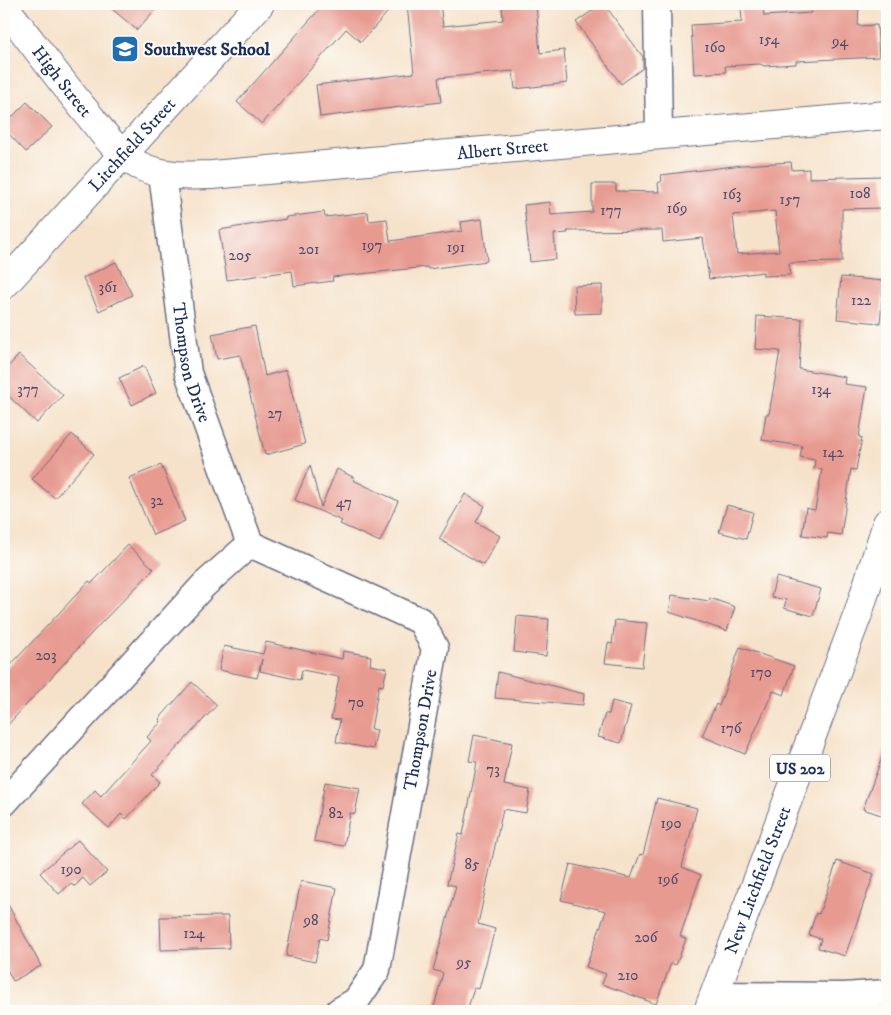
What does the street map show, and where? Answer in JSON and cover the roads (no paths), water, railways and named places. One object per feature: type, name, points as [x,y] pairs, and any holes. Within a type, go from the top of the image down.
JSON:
[{"type":"main road","name":"Litchfield Street","points":[[4,285],[260,4]]},
{"type":"main road","name":"High Street","points":[[4,6],[74,97],[122,155]]},
{"type":"main road","name":"Albert Street","points":[[122,155],[140,166],[162,174],[182,176],[212,175],[887,114]]},
{"type":"main road","name":"New Litchfield Street","points":[[711,1003],[858,614],[887,523]]},
{"type":"street","points":[[658,4],[659,135]]},
{"type":"street","name":"Thompson Drive","points":[[162,174],[188,373],[250,544],[421,621],[435,648],[377,970],[356,1001],[339,1011]]},
{"type":"street","points":[[4,803],[204,585],[250,544]]},
{"type":"street","points":[[711,1003],[887,992]]},
{"type":"place","name":"Southwest School","points":[[125,49]]}]
